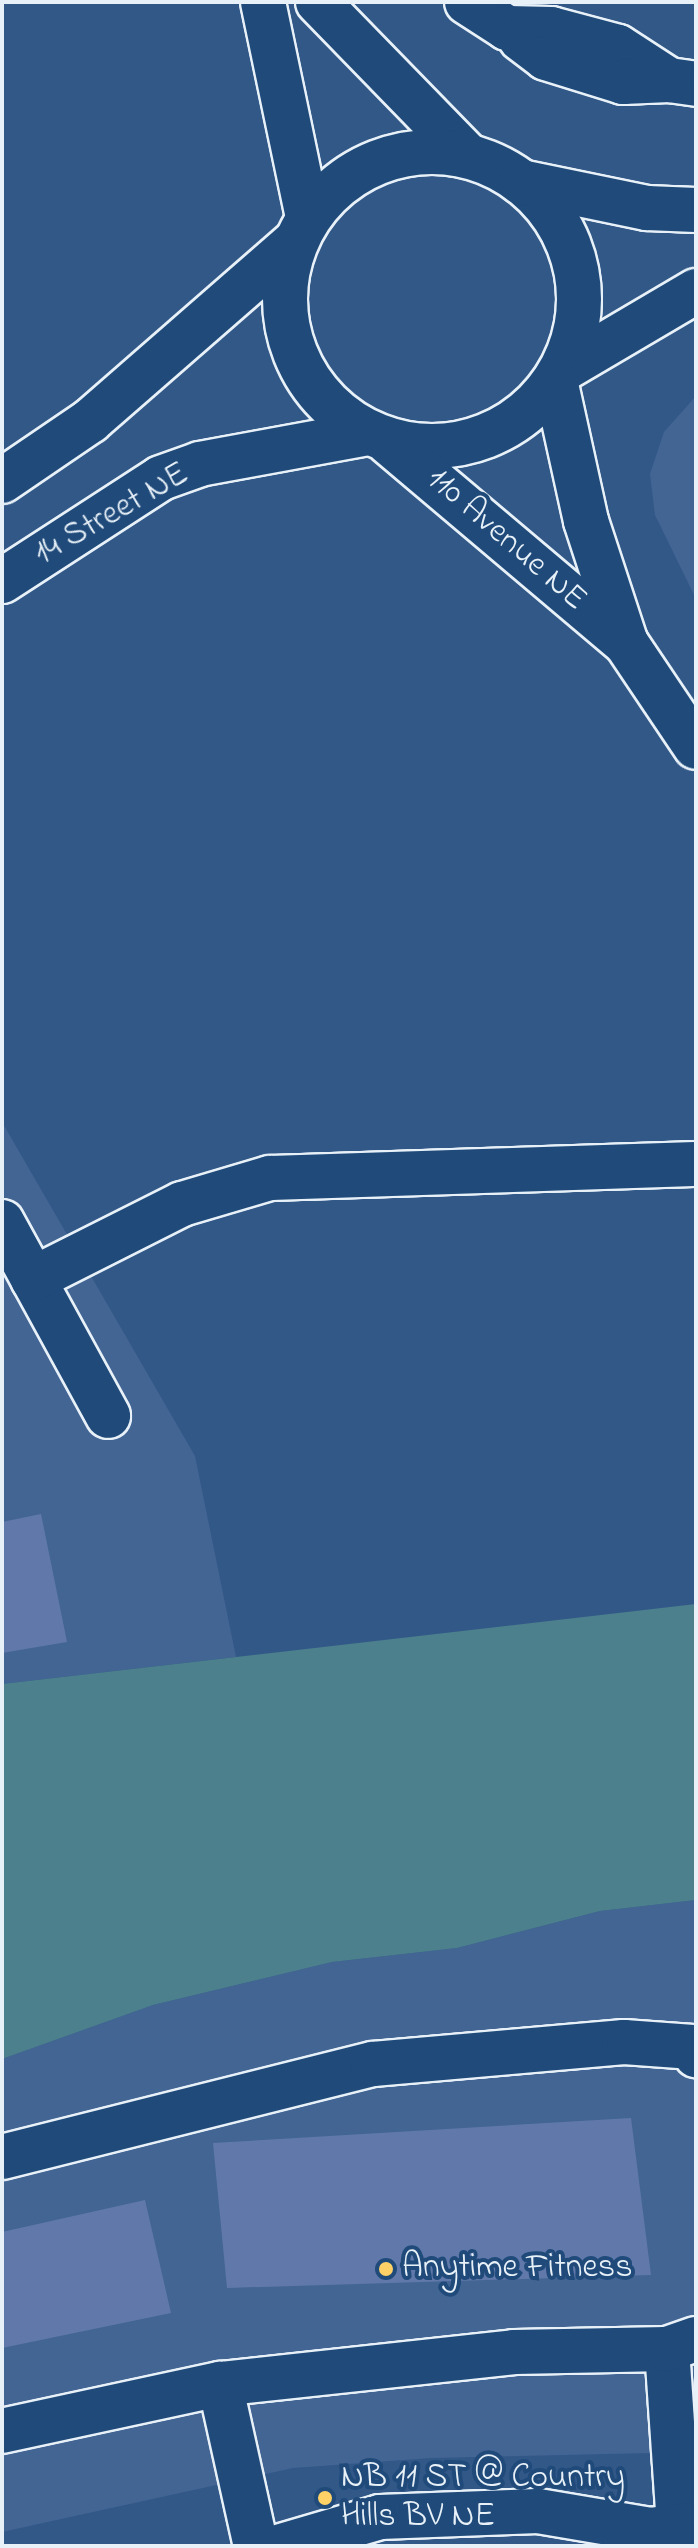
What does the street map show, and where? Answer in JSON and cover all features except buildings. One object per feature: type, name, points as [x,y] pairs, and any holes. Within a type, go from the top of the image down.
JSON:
[{"type":"street","points":[[263,2],[301,230]]},
{"type":"street","points":[[318,2],[467,155],[521,182],[647,208],[696,210]]},
{"type":"street","points":[[467,2],[507,28],[551,29],[618,47],[683,82]]},
{"type":"street","points":[[2,481],[90,421],[301,230],[331,189],[361,168],[395,155],[431,151],[467,155]]},
{"type":"street","points":[[521,182],[553,216],[576,268],[579,303],[558,375]]},
{"type":"street","name":"110 Avenue NE","points":[[301,230],[284,286],[287,331],[304,373],[331,408],[377,436],[626,643]]},
{"type":"street","points":[[377,436],[432,447],[480,439],[522,416],[558,375],[696,291]]},
{"type":"street","name":"110 Avenue NE","points":[[558,375],[586,521],[626,643],[696,747]]},
{"type":"street","name":"14 Street NE","points":[[2,581],[161,478],[200,464],[377,436]]},
{"type":"street","points":[[33,1279],[182,1204],[270,1178],[696,1164]]},
{"type":"street","points":[[2,1222],[108,1416]]},
{"type":"street","points":[[2,2157],[373,2064],[624,2042],[695,2049]]},
{"type":"street","points":[[2,2431],[220,2384],[514,2352],[682,2344],[660,2532],[538,2511],[380,2517],[281,2546]]},
{"type":"street","points":[[220,2384],[256,2546]]},
{"type":"shaded area","points":[[696,396],[696,599],[655,515],[650,474],[664,432]]},
{"type":"shaded area","points":[[2,1122],[195,1456],[236,1657],[2,1684]]},
{"type":"shaded area","points":[[696,1900],[696,2452],[431,2458],[293,2468],[2,2532],[2,2059],[153,2005],[332,1962],[457,1948],[600,1911]]},
{"type":"green space","points":[[696,1604],[696,1900],[600,1911],[457,1948],[332,1962],[153,2005],[2,2059],[2,1684]]},
{"type":"place","name":"Anytime Fitness","points":[[386,2269]]},
{"type":"place","name":"NB 11 ST @ Country Hills BV NE","points":[[325,2498]]}]
